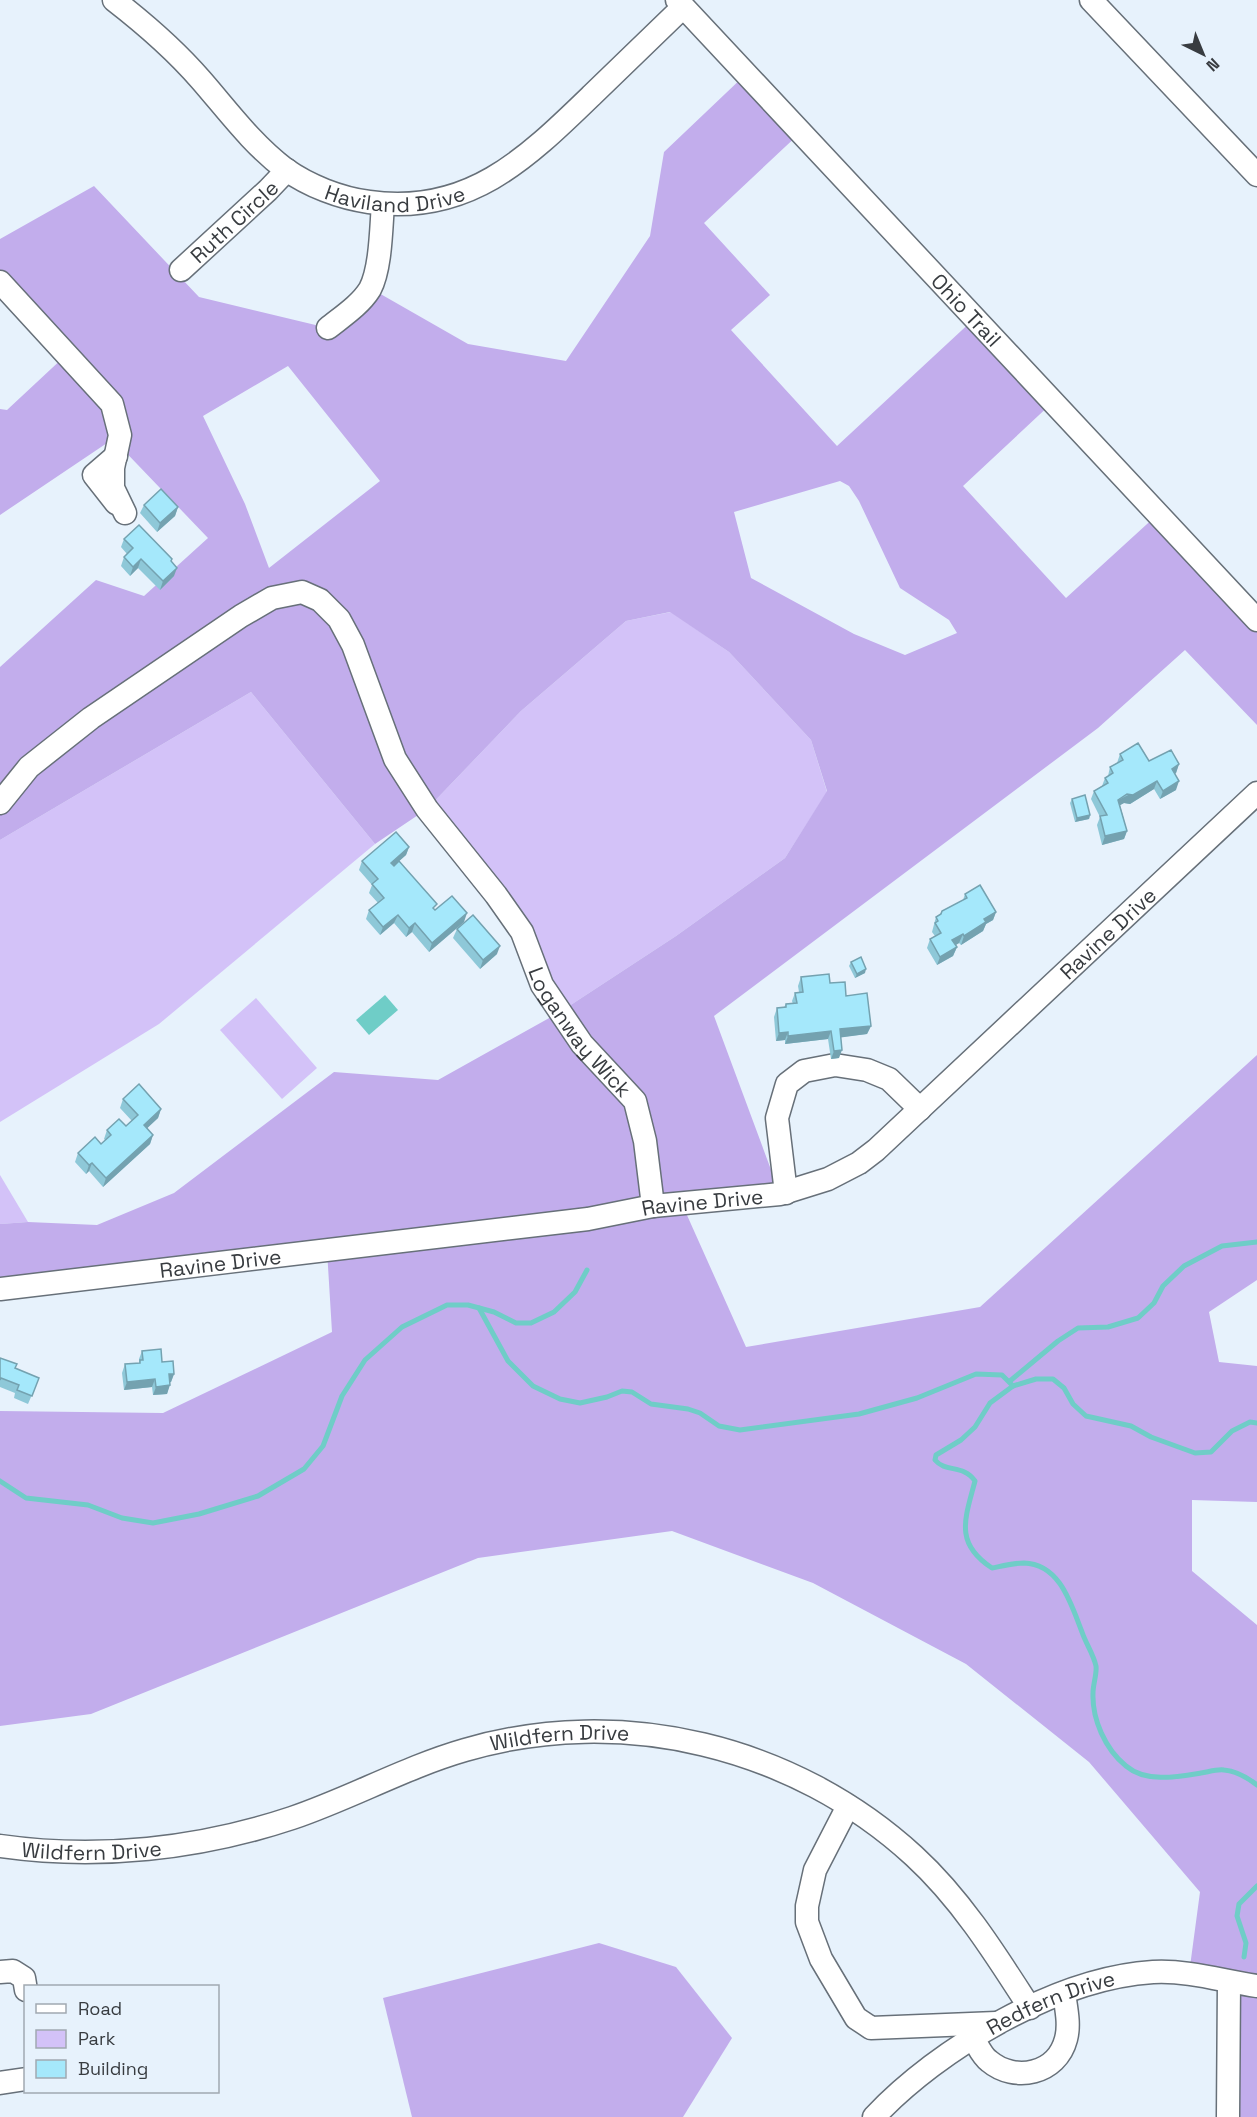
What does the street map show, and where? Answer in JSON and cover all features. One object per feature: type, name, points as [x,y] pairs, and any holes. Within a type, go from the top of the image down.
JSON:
[{"type":"street","name":"Haviland Drive","points":[[114,0],[146,25],[200,78],[260,147],[287,170],[334,194],[383,204],[408,204],[448,198],[499,176],[525,157],[580,106],[680,3]]},
{"type":"street","points":[[1091,0],[1257,176]]},
{"type":"street","name":"Ohio Trail","points":[[680,3],[1257,620]]},
{"type":"street","name":"Ruth Circle","points":[[181,270],[287,170]]},
{"type":"street","points":[[328,328],[356,307],[370,288],[379,255],[383,204]]},
{"type":"street","points":[[0,282],[112,404],[120,435],[116,456]]},
{"type":"street","name":"Loganway Wick","points":[[0,803],[29,767],[91,718],[241,616],[272,598],[302,591],[320,600],[339,619],[353,645],[395,759],[427,809],[496,895],[522,932],[542,986],[582,1044],[635,1101],[645,1141],[653,1206]]},
{"type":"street","name":"Ravine Drive","points":[[0,1289],[588,1219],[653,1206],[786,1192],[828,1179],[876,1150],[1257,794]]},
{"type":"street","points":[[786,1192],[777,1118],[787,1084],[804,1071],[835,1065],[867,1070],[889,1079],[920,1109]]},
{"type":"street","name":"Wildfern Drive","points":[[0,1846],[65,1852],[122,1852],[182,1845],[240,1833],[293,1817],[430,1761],[494,1742],[582,1731],[625,1732],[668,1737],[722,1748],[778,1768],[828,1792],[877,1825],[915,1857],[952,1896],[990,1946],[1030,2008]]},
{"type":"street","points":[[848,1806],[815,1870],[807,1905],[807,1922],[821,1959],[856,2018],[871,2028],[998,2022]]},
{"type":"street","points":[[0,1972],[13,1971],[24,1978],[25,1985]]},
{"type":"street","name":"Redfern Drive","points":[[874,2117],[914,2079],[945,2056],[998,2022],[1064,1993],[1110,1978],[1156,1972],[1189,1974],[1257,1986]]},
{"type":"street","points":[[1227,2117],[1229,1982]]},
{"type":"street","points":[[973,2038],[986,2059],[998,2067],[1016,2074],[1034,2073],[1055,2061],[1066,2040],[1068,2020],[1064,1993]]},
{"type":"street","points":[[0,2083],[24,2079]]},
{"type":"green space","points":[[671,612],[729,652],[811,740],[827,792],[785,858],[676,936],[560,1012],[522,932],[427,809],[521,711],[626,621]]},
{"type":"green space","points":[[251,692],[375,844],[159,1024],[0,1122],[0,840]]},
{"type":"green space","points":[[256,998],[317,1068],[282,1099],[220,1030]]},
{"type":"green space","points":[[0,1175],[28,1222],[0,1224]]},
{"type":"shaded area","points":[[746,74],[801,132],[704,223],[770,295],[731,330],[837,446],[975,318],[1053,402],[963,486],[1066,598],[1158,514],[1257,620],[1257,725],[1185,650],[1098,728],[714,1016],[780,1194],[682,1204],[746,1347],[980,1307],[1257,1055],[1257,1280],[1209,1312],[1219,1362],[1257,1366],[1257,1502],[1192,1500],[1192,1571],[1257,1625],[1257,2117],[1228,2117],[1229,1982],[1189,1974],[1200,1892],[1089,1762],[966,1664],[813,1583],[672,1531],[478,1558],[91,1714],[0,1726],[0,1411],[163,1413],[332,1332],[327,1250],[0,1289],[0,1224],[28,1222],[97,1225],[174,1193],[334,1072],[438,1080],[560,1012],[676,936],[785,858],[827,791],[811,740],[729,652],[670,612],[626,621],[521,711],[427,809],[375,844],[251,692],[0,840],[0,667],[96,580],[144,596],[208,538],[113,439],[0,515],[0,409],[7,410],[66,355],[0,282],[0,239],[94,186],[199,297],[328,328],[370,288],[468,344],[566,361],[650,236],[664,152]],"holes":[[[288,366],[380,481],[269,568],[245,504],[203,416]],[[840,481],[849,486],[859,501],[900,588],[949,620],[957,633],[905,655],[854,634],[751,578],[734,512]]]},
{"type":"shaded area","points":[[385,995],[398,1010],[369,1035],[356,1020]]},
{"type":"shaded area","points":[[599,1943],[676,1967],[732,2038],[683,2117],[412,2117],[383,1998]]},
{"type":"building","points":[[161,489],[178,507],[160,523],[144,505]]},
{"type":"building","points":[[139,525],[172,559],[171,561],[177,568],[163,581],[141,559],[133,567],[124,557],[133,548],[124,539]]},
{"type":"building","points":[[1138,743],[1149,761],[1171,750],[1179,764],[1172,769],[1179,781],[1163,791],[1157,781],[1133,795],[1127,794],[1118,800],[1127,831],[1105,836],[1100,816],[1107,815],[1094,791],[1108,783],[1105,778],[1113,773],[1110,767],[1123,760],[1120,754]]},
{"type":"building","points":[[1085,795],[1090,815],[1077,818],[1072,799]]},
{"type":"building","points":[[396,832],[409,847],[391,863],[394,866],[399,861],[437,904],[433,908],[435,910],[452,896],[467,913],[432,943],[415,923],[409,928],[398,915],[383,927],[369,910],[384,898],[372,884],[378,879],[362,861]]},
{"type":"building","points":[[980,885],[996,912],[984,919],[986,922],[964,936],[963,934],[952,940],[957,947],[940,957],[930,939],[941,933],[935,923],[938,921],[936,917],[942,911],[967,898],[965,894]]},
{"type":"building","points":[[473,915],[500,946],[483,960],[457,929]]},
{"type":"building","points":[[861,957],[866,969],[857,974],[851,962]]},
{"type":"building","points":[[829,974],[830,983],[845,982],[846,996],[867,993],[871,1026],[840,1029],[842,1050],[834,1051],[831,1031],[788,1036],[788,1032],[779,1033],[777,1008],[797,1003],[795,993],[803,992],[801,977]]},
{"type":"building","points":[[139,1084],[161,1109],[144,1125],[153,1135],[106,1178],[92,1163],[89,1165],[78,1153],[95,1137],[101,1144],[111,1135],[107,1130],[119,1119],[126,1126],[138,1115],[123,1099]]},
{"type":"building","points":[[161,1349],[162,1362],[173,1361],[174,1374],[169,1374],[170,1385],[156,1387],[155,1379],[127,1382],[125,1364],[140,1363],[140,1360],[143,1360],[142,1351]]},
{"type":"building","points":[[0,1358],[17,1364],[15,1368],[39,1378],[32,1396],[17,1390],[19,1385],[1,1378],[0,1380]]},
{"type":"waterway","points":[[1010,1381],[1058,1341],[1078,1328],[1108,1327],[1138,1318],[1154,1303],[1163,1286],[1184,1266],[1222,1246],[1257,1242]]},
{"type":"waterway","points":[[0,1481],[26,1498],[88,1505],[122,1518],[153,1523],[199,1514],[258,1496],[304,1469],[323,1446],[342,1396],[365,1360],[402,1327],[447,1305],[468,1305],[494,1312],[516,1323],[531,1323],[554,1312],[575,1292],[587,1270]]},
{"type":"waterway","points":[[479,1308],[508,1361],[533,1386],[560,1399],[580,1403],[622,1391],[632,1392],[651,1404],[688,1409],[700,1413],[719,1426],[740,1430],[859,1414],[917,1398],[976,1374],[1002,1375],[1013,1386],[1036,1379],[1053,1379],[1064,1388],[1073,1404],[1086,1416],[1131,1426],[1151,1437],[1195,1453],[1211,1452],[1232,1431],[1250,1422],[1257,1423]]},
{"type":"waterway","points":[[1013,1386],[990,1403],[975,1427],[961,1440],[936,1455],[935,1460],[939,1464],[965,1472],[975,1481],[966,1519],[967,1540],[972,1549],[992,1568],[1020,1563],[1036,1565],[1047,1570],[1062,1587],[1096,1666],[1093,1703],[1097,1723],[1112,1751],[1126,1766],[1152,1777],[1182,1776],[1224,1770],[1241,1775],[1257,1785]]},
{"type":"waterway","points":[[1244,1957],[1246,1943],[1237,1916],[1239,1904],[1257,1886]]}]
